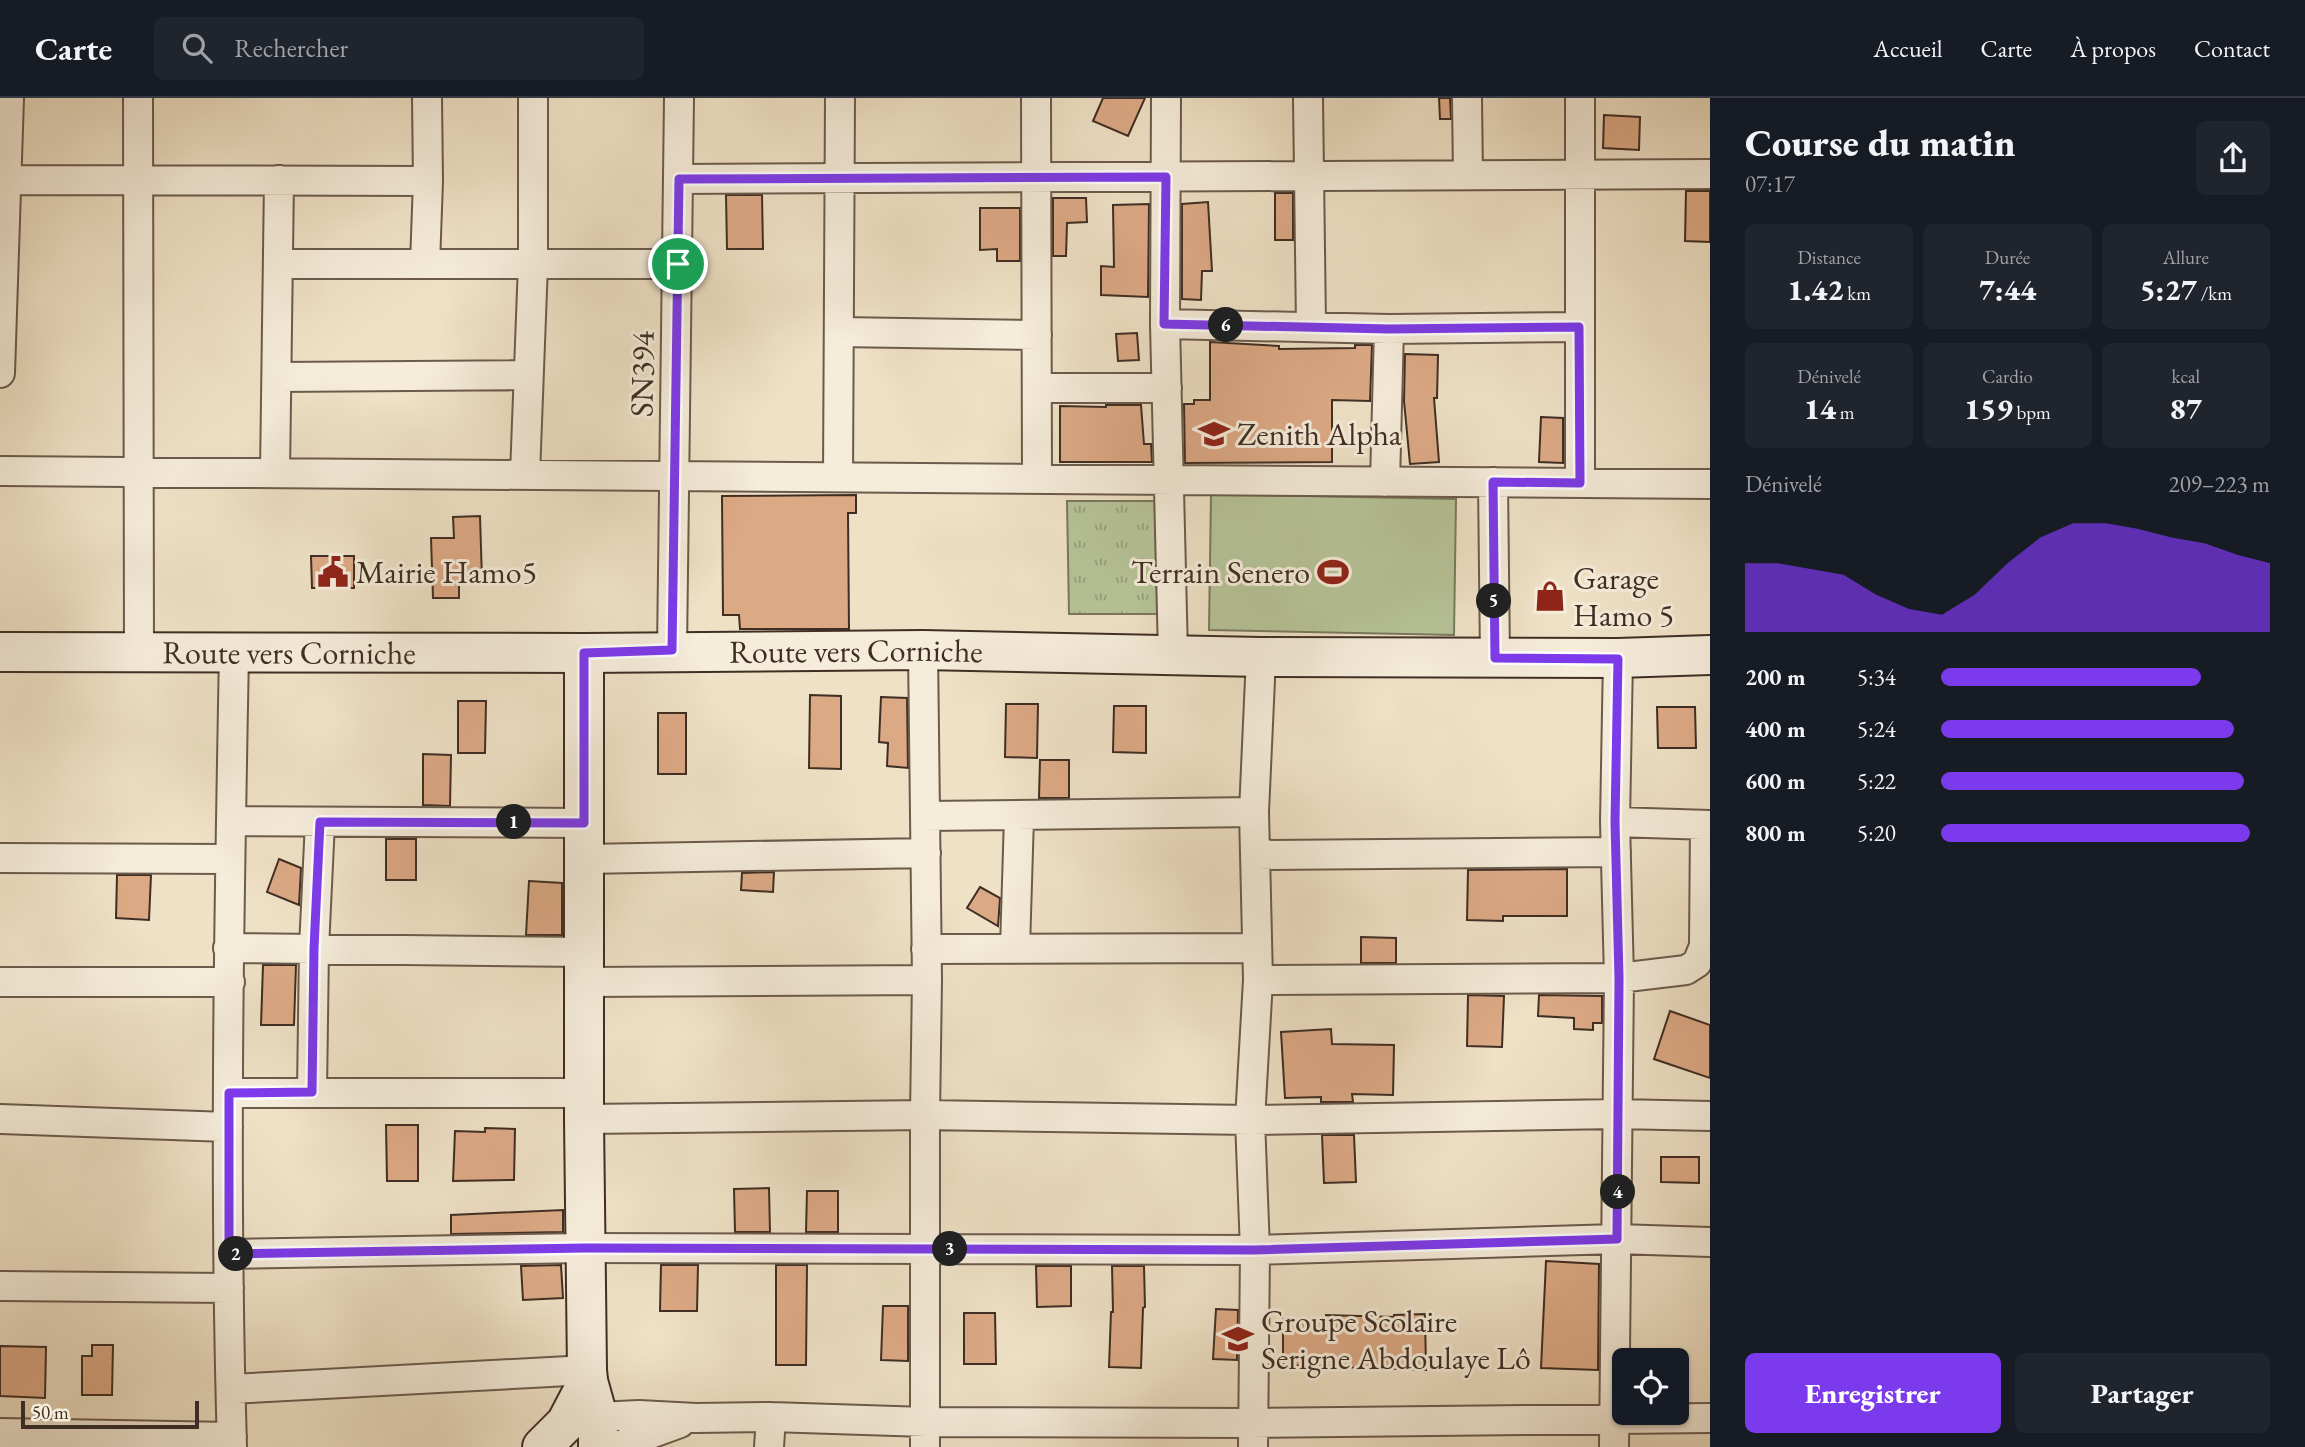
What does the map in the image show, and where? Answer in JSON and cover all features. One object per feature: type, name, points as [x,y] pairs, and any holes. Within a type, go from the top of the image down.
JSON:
[{"type":"main road","name":"Route vers Corniche","points":[[0,652],[584,653],[672,650],[923,650],[1261,657],[1618,659],[1710,655]]},
{"type":"main road","points":[[581,1438],[587,1375],[584,653]]},
{"type":"street","points":[[0,373],[3,180],[9,98]]},
{"type":"street","points":[[138,98],[139,652]]},
{"type":"street","points":[[425,264],[427,98]]},
{"type":"street","points":[[525,475],[533,264],[533,98]]},
{"type":"street","name":"SN394","points":[[672,650],[679,98]]},
{"type":"street","points":[[838,477],[840,98]]},
{"type":"street","points":[[1036,98],[1037,479]]},
{"type":"street","points":[[1166,98],[1164,324],[1174,655]]},
{"type":"street","points":[[1308,98],[1311,326]]},
{"type":"street","points":[[1467,98],[1468,175]]},
{"type":"street","points":[[1580,98],[1580,483]]},
{"type":"street","points":[[679,179],[1710,174]]},
{"type":"street","points":[[3,180],[428,180]]},
{"type":"street","points":[[275,473],[279,180]]},
{"type":"street","points":[[278,264],[678,264]]},
{"type":"street","points":[[1164,324],[1389,329],[1579,327]]},
{"type":"street","points":[[1385,482],[1389,329]]},
{"type":"street","points":[[839,332],[1037,335]]},
{"type":"street","points":[[278,377],[528,375]]},
{"type":"street","points":[[1037,388],[1167,388]]},
{"type":"street","points":[[0,471],[1710,484]]},
{"type":"street","points":[[1493,482],[1495,658]]},
{"type":"street","points":[[923,650],[927,980],[926,1435]]},
{"type":"street","points":[[0,1433],[232,1442],[228,948],[234,652]]},
{"type":"street","points":[[1253,1435],[1255,1250],[1250,1120],[1258,980],[1254,812],[1261,657]]},
{"type":"street","points":[[1615,1348],[1619,978],[1615,822],[1618,659]]},
{"type":"street","points":[[926,816],[1019,817],[1254,812]]},
{"type":"street","points":[[1015,948],[1019,817]]},
{"type":"street","points":[[231,821],[320,822],[584,841],[926,853]]},
{"type":"street","points":[[312,1092],[314,948],[320,822]]},
{"type":"street","points":[[1258,980],[1619,978],[1686,970],[1698,962],[1707,946],[1708,825],[1615,822]]},
{"type":"street","points":[[1256,855],[1616,852]]},
{"type":"street","points":[[0,858],[229,859]]},
{"type":"street","points":[[228,948],[314,948],[585,967],[927,980]]},
{"type":"street","points":[[926,948],[1257,948]]},
{"type":"street","points":[[0,982],[230,982]]},
{"type":"street","points":[[229,1093],[312,1092],[584,1106],[925,1115],[1250,1120],[1618,1114],[1710,1116]]},
{"type":"street","points":[[0,1119],[228,1128]]},
{"type":"street","points":[[229,1254],[585,1248],[1255,1250],[1617,1239],[1710,1242]]},
{"type":"street","points":[[0,1286],[229,1288]]},
{"type":"street","points":[[231,1389],[587,1375]]},
{"type":"street","points":[[581,1438],[639,1415],[696,1418],[771,1417],[926,1435],[1253,1435],[1612,1417]]},
{"type":"street","points":[[769,1447],[771,1417]]},
{"type":"street","points":[[1689,1418],[1710,1418]]},
{"type":"street","points":[[1614,1425],[1614,1447]]},
{"type":"green space","name":"Terrain Senero","points":[[1211,494],[1456,499],[1454,635],[1209,630]]},
{"type":"green space","points":[[1067,501],[1160,501],[1161,614],[1069,614]]},
{"type":"building","points":[[1103,98],[1145,98],[1128,136],[1093,121]]},
{"type":"building","points":[[1439,98],[1450,98],[1451,119],[1440,119]]},
{"type":"building","points":[[1604,115],[1640,117],[1639,150],[1603,148]]},
{"type":"building","points":[[1686,191],[1710,191],[1710,242],[1685,241]]},
{"type":"building","points":[[1275,193],[1293,193],[1293,240],[1275,240]]},
{"type":"building","points":[[726,195],[762,195],[763,249],[727,249]]},
{"type":"building","points":[[1053,198],[1086,198],[1087,222],[1067,223],[1066,256],[1053,256]]},
{"type":"building","points":[[1208,202],[1212,271],[1202,271],[1201,300],[1182,299],[1182,204]]},
{"type":"building","points":[[1149,204],[1148,297],[1101,295],[1101,266],[1114,267],[1113,205]]},
{"type":"building","points":[[980,208],[1020,208],[1020,261],[997,261],[997,249],[980,250]]},
{"type":"building","points":[[1137,333],[1139,360],[1118,361],[1116,334]]},
{"type":"building","points":[[1210,342],[1279,346],[1279,349],[1355,348],[1355,345],[1372,345],[1370,401],[1332,400],[1332,462],[1185,463],[1184,404],[1194,404],[1194,400],[1210,400]]},
{"type":"building","points":[[1405,354],[1438,355],[1437,398],[1434,398],[1439,462],[1410,464],[1404,401]]},
{"type":"building","points":[[1141,405],[1144,444],[1151,444],[1152,462],[1060,462],[1060,406]]},
{"type":"building","points":[[1541,417],[1563,418],[1563,463],[1539,462]]},
{"type":"building","points":[[856,495],[856,513],[848,513],[849,629],[740,629],[739,615],[723,615],[722,496]]},
{"type":"building","points":[[480,516],[482,580],[459,580],[459,598],[433,598],[431,538],[454,538],[453,517]]},
{"type":"building","name":"Mairie Hamo5","points":[[311,556],[354,556],[354,588],[312,588]]},
{"type":"building","points":[[810,695],[841,696],[841,769],[809,768]]},
{"type":"building","points":[[881,697],[907,698],[908,768],[887,766],[888,743],[879,742]]},
{"type":"building","points":[[458,701],[486,701],[485,753],[458,753]]},
{"type":"building","points":[[1006,704],[1038,704],[1037,758],[1005,757]]},
{"type":"building","points":[[1114,706],[1146,706],[1146,753],[1113,752]]},
{"type":"building","points":[[1657,707],[1695,707],[1696,748],[1658,748]]},
{"type":"building","points":[[658,713],[686,713],[686,774],[658,774]]},
{"type":"building","points":[[423,754],[451,755],[450,806],[423,805]]},
{"type":"building","points":[[1040,760],[1069,760],[1069,798],[1039,798]]},
{"type":"building","points":[[386,839],[416,839],[416,880],[386,880]]},
{"type":"building","points":[[279,859],[301,868],[299,905],[267,892]]},
{"type":"building","points":[[1567,869],[1567,916],[1503,916],[1503,921],[1467,920],[1468,870]]},
{"type":"building","points":[[774,872],[773,892],[741,890],[742,873]]},
{"type":"building","points":[[117,875],[151,875],[149,920],[116,918]]},
{"type":"building","points":[[529,881],[562,883],[562,935],[526,935]]},
{"type":"building","points":[[980,887],[1000,898],[998,926],[967,908]]},
{"type":"building","points":[[1361,937],[1396,938],[1396,963],[1361,963]]},
{"type":"building","points":[[263,965],[296,965],[294,1025],[261,1025]]},
{"type":"building","points":[[1468,995],[1504,996],[1502,1047],[1467,1046]]},
{"type":"building","points":[[1539,995],[1602,996],[1602,1023],[1593,1023],[1593,1030],[1574,1029],[1574,1018],[1538,1016]]},
{"type":"building","points":[[1670,1011],[1710,1025],[1710,1078],[1654,1059]]},
{"type":"building","points":[[1331,1029],[1332,1044],[1394,1045],[1393,1095],[1352,1094],[1353,1102],[1321,1102],[1321,1097],[1285,1098],[1281,1032]]},
{"type":"building","points":[[386,1125],[418,1125],[418,1181],[387,1181]]},
{"type":"building","points":[[485,1128],[515,1129],[514,1180],[453,1181],[455,1131],[485,1132]]},
{"type":"building","points":[[1322,1135],[1354,1135],[1356,1182],[1324,1183]]},
{"type":"building","points":[[1661,1157],[1699,1157],[1699,1183],[1661,1182]]},
{"type":"building","points":[[769,1188],[770,1232],[735,1232],[734,1189]]},
{"type":"building","points":[[807,1191],[838,1191],[838,1232],[806,1232]]},
{"type":"building","points":[[563,1210],[563,1232],[451,1234],[451,1215]]},
{"type":"building","points":[[1546,1261],[1599,1264],[1598,1370],[1541,1368]]},
{"type":"building","points":[[561,1265],[563,1298],[523,1300],[521,1266]]},
{"type":"building","points":[[661,1265],[698,1265],[697,1311],[660,1311]]},
{"type":"building","points":[[776,1265],[807,1265],[806,1365],[776,1365]]},
{"type":"building","points":[[1036,1266],[1071,1266],[1071,1306],[1037,1307]]},
{"type":"building","points":[[1112,1266],[1144,1266],[1145,1307],[1141,1368],[1109,1367],[1113,1312]]},
{"type":"building","points":[[883,1306],[908,1306],[908,1361],[881,1360]]},
{"type":"building","points":[[1216,1309],[1238,1310],[1237,1360],[1213,1359]]},
{"type":"building","points":[[964,1313],[995,1313],[996,1364],[964,1364]]},
{"type":"building","points":[[1425,1314],[1426,1370],[1283,1365],[1283,1319],[1326,1320],[1326,1315],[1394,1317]]},
{"type":"building","points":[[92,1345],[113,1345],[112,1395],[82,1395],[82,1356],[92,1356]]},
{"type":"building","points":[[0,1346],[46,1347],[45,1398],[0,1396]]},
{"type":"place","name":"Zenith Alpha","points":[[1214,434]]},
{"type":"place","name":"Mairie Hamo5","points":[[333,572]]},
{"type":"place","name":"Terrain Senero","points":[[1333,572]]},
{"type":"place","name":"Garage Hamo 5","points":[[1550,596]]},
{"type":"place","name":"Groupe Scolaire Serigne Abdoulaye Lô","points":[[1238,1339]]},
{"type":"route","points":[[1166,177],[1164,324],[1389,329],[1579,327],[1580,483],[1493,482],[1495,658],[1618,659],[1615,822],[1619,978],[1617,1239],[1255,1250],[585,1248],[229,1254],[229,1093],[312,1092],[314,948],[320,822],[584,823],[584,653],[672,650],[678,264],[679,179],[1166,177]]}]
